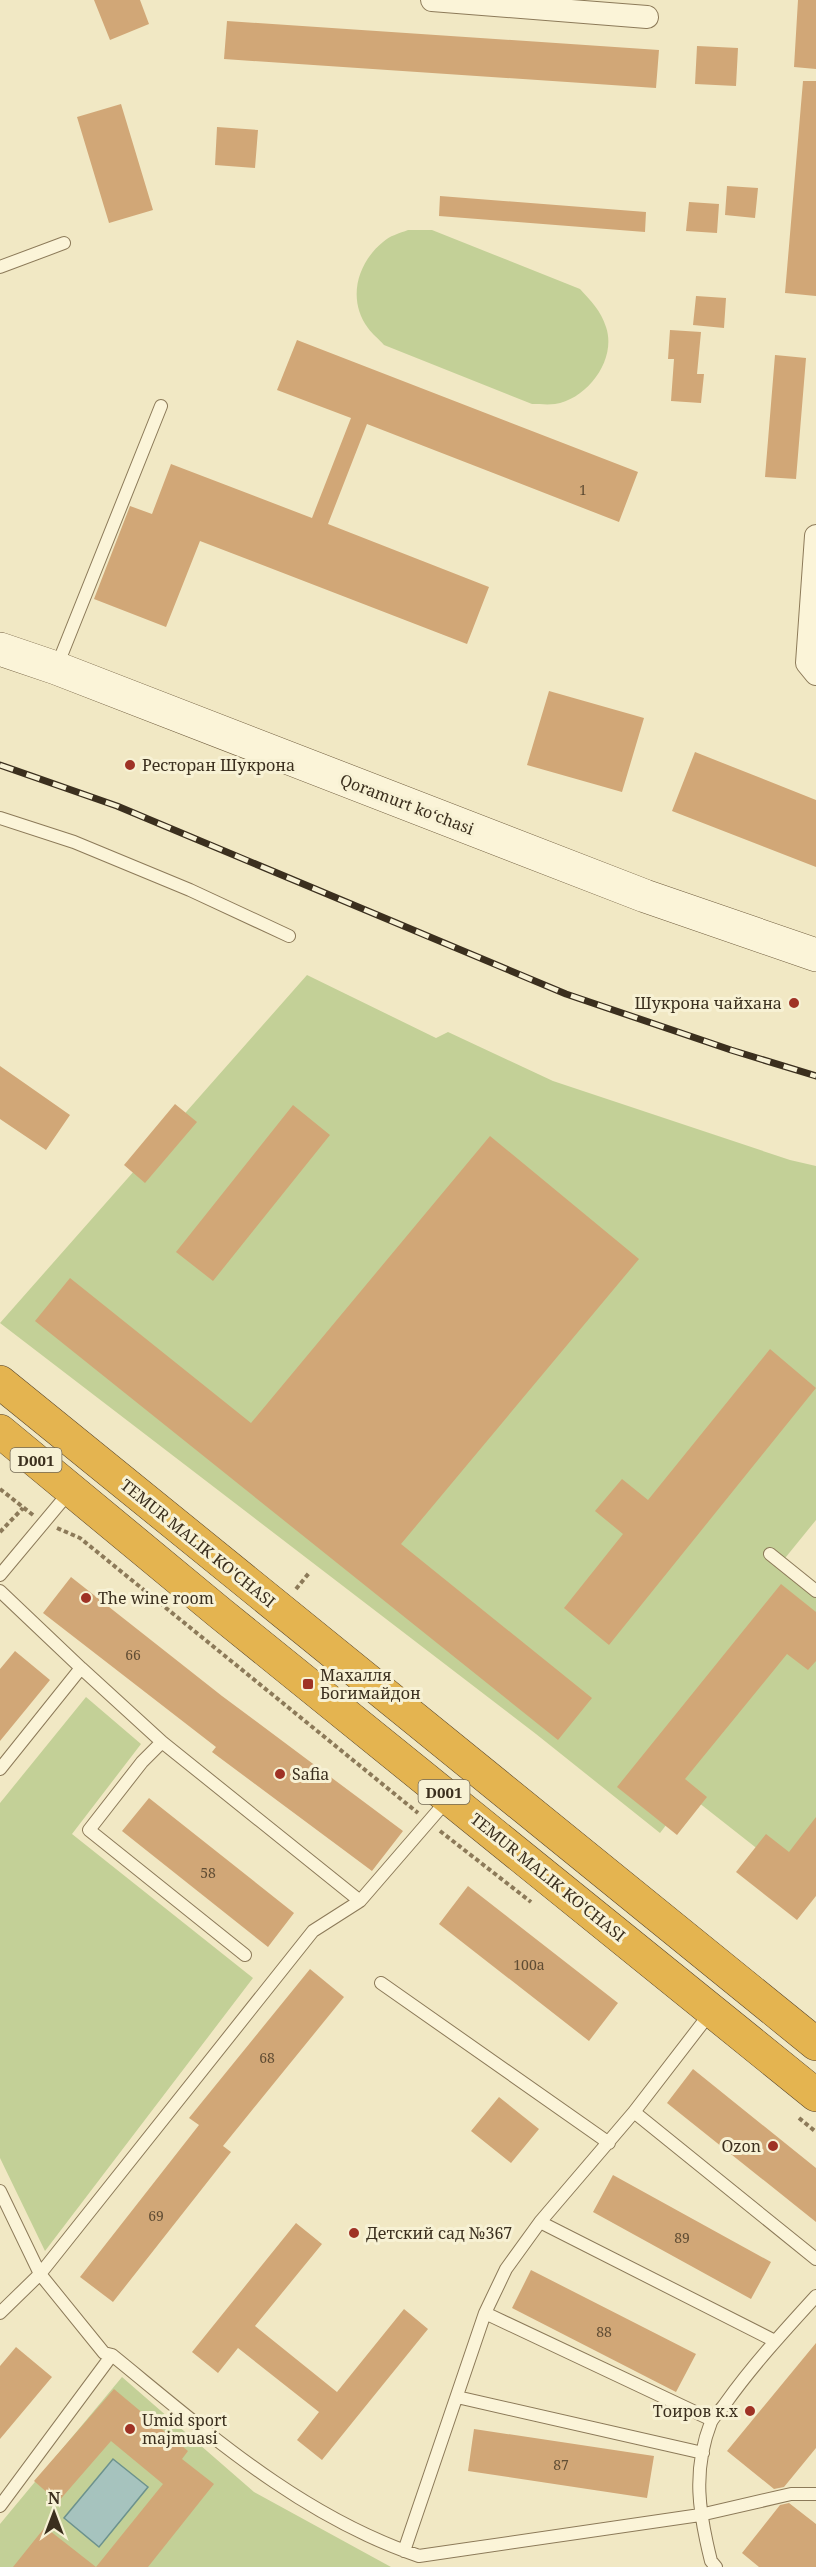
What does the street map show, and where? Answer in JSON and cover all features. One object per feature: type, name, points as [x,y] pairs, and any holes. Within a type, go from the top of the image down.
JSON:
[{"type":"highway","name":"TEMUR MALIK KO'CHASI","points":[[0,1382],[816,2044]]},
{"type":"highway","name":"TEMUR MALIK KO'CHASI","points":[[0,1431],[179,1579],[816,2095]]},
{"type":"highway","points":[[179,1579],[205,1548]]},
{"type":"highway","points":[[330,1701],[358,1672]]},
{"type":"main road","name":"Qoramurt koʻchasi","points":[[0,649],[56,668],[645,896],[816,955]]},
{"type":"main road","name":"Qoramurt koʻchasi","points":[[0,666],[642,905],[816,965]]},
{"type":"street","points":[[432,0],[647,17]]},
{"type":"street","points":[[816,536],[807,663],[816,674]]},
{"type":"lane","points":[[0,267],[64,243]]},
{"type":"lane","points":[[56,668],[160,406]]},
{"type":"lane","points":[[0,818],[74,842],[190,890],[289,936]]},
{"type":"lane","points":[[0,1575],[72,1490]]},
{"type":"lane","points":[[770,1554],[816,1591]]},
{"type":"lane","points":[[0,1591],[162,1742],[360,1900]]},
{"type":"lane","points":[[0,1769],[81,1668]]},
{"type":"lane","points":[[162,1742],[142,1762],[90,1830],[245,1955]]},
{"type":"lane","points":[[0,2313],[40,2274],[313,1931],[360,1900],[450,1797]]},
{"type":"lane","points":[[381,1983],[609,2143]]},
{"type":"lane","points":[[404,2551],[485,2313],[506,2269],[540,2223],[609,2143],[712,2011]]},
{"type":"lane","points":[[634,2112],[816,2259]]},
{"type":"lane","points":[[0,2191],[40,2274],[104,2353],[112,2355],[249,2466],[294,2497],[342,2524],[385,2545],[404,2551],[423,2562],[700,2515],[791,2494],[816,2494]]},
{"type":"lane","points":[[540,2223],[775,2342]]},
{"type":"lane","points":[[713,2565],[700,2515],[698,2495],[703,2453],[712,2420],[775,2342],[816,2296]]},
{"type":"lane","points":[[485,2313],[712,2420]]},
{"type":"lane","points":[[0,2506],[112,2355]]},
{"type":"lane","points":[[457,2397],[703,2453]]},
{"type":"path","points":[[0,1489],[23,1508],[0,1532]]},
{"type":"green space","points":[[408,230],[432,230],[580,289],[604,321],[608,339],[603,364],[589,386],[567,401],[532,404],[384,345],[362,317],[358,306],[358,282],[361,271],[374,251],[388,238]]},
{"type":"green space","points":[[307,975],[436,1038],[448,1032],[553,1081],[790,1160],[816,1166],[816,1520],[777,1568],[816,1598],[816,1895],[689,1795],[660,1833],[536,1734],[0,1323]]},
{"type":"green space","points":[[86,1697],[141,1744],[72,1834],[253,1978],[45,2251],[0,2158],[0,1803]]},
{"type":"green space","name":"Umid sport majmuasi","points":[[122,2377],[254,2492],[391,2567],[0,2567],[0,2524]]},
{"type":"water","points":[[113,2459],[148,2487],[99,2547],[64,2518]]},
{"type":"building","points":[[94,0],[140,0],[149,24],[110,40]]},
{"type":"building","points":[[798,0],[816,0],[816,69],[794,67]]},
{"type":"building","points":[[227,21],[659,50],[656,88],[224,59]]},
{"type":"building","points":[[697,46],[738,48],[736,86],[695,84]]},
{"type":"building","points":[[803,81],[816,81],[816,296],[785,293]]},
{"type":"building","points":[[121,104],[153,210],[109,223],[77,117]]},
{"type":"building","points":[[217,127],[258,130],[255,168],[215,165]]},
{"type":"building","points":[[727,186],[758,188],[755,218],[725,215]]},
{"type":"building","points":[[440,196],[646,212],[645,232],[439,216]]},
{"type":"building","points":[[689,202],[719,204],[717,233],[686,231]]},
{"type":"building","points":[[696,296],[726,298],[724,328],[693,325]]},
{"type":"building","points":[[670,330],[701,332],[697,374],[704,374],[701,403],[671,401],[674,359],[668,359]]},
{"type":"building","points":[[297,340],[638,472],[619,522],[367,424],[328,524],[489,587],[467,644],[200,541],[166,627],[94,599],[130,506],[152,514],[171,464],[312,518],[351,418],[277,390]]},
{"type":"building","points":[[775,355],[806,358],[796,479],[765,477]]},
{"type":"building","points":[[549,691],[644,718],[622,792],[527,765]]},
{"type":"building","points":[[695,752],[816,800],[816,867],[672,811]]},
{"type":"building","points":[[0,1066],[70,1115],[46,1150],[0,1119]]},
{"type":"building","points":[[175,1104],[197,1122],[145,1183],[124,1165]]},
{"type":"building","points":[[293,1105],[330,1135],[213,1281],[176,1252]]},
{"type":"building","points":[[490,1136],[639,1259],[401,1544],[592,1698],[558,1740],[35,1321],[70,1278],[251,1423]]},
{"type":"building","points":[[770,1349],[816,1388],[609,1645],[564,1608],[623,1534],[595,1511],[622,1479],[648,1500]]},
{"type":"building","points":[[71,1577],[222,1696],[403,1831],[372,1871],[212,1752],[216,1747],[43,1613]]},
{"type":"building","points":[[781,1584],[816,1612],[816,1661],[808,1670],[787,1654],[685,1779],[707,1797],[677,1835],[617,1787]]},
{"type":"building","points":[[15,1651],[50,1680],[0,1741],[0,1669]]},
{"type":"building","points":[[149,1798],[294,1913],[268,1947],[122,1831]]},
{"type":"building","points":[[816,1817],[816,1896],[797,1920],[736,1872],[766,1834],[789,1852]]},
{"type":"building","points":[[468,1886],[618,2003],[589,2041],[439,1924]]},
{"type":"building","points":[[310,1969],[344,1997],[223,2146],[231,2152],[113,2302],[80,2277],[199,2125],[189,2118]]},
{"type":"building","points":[[693,2069],[816,2168],[816,2222],[667,2103]]},
{"type":"building","points":[[499,2097],[539,2129],[511,2163],[471,2131]]},
{"type":"building","points":[[613,2175],[771,2262],[751,2299],[593,2212]]},
{"type":"building","points":[[296,2223],[322,2244],[255,2326],[337,2392],[404,2309],[428,2329],[322,2460],[297,2440],[319,2412],[238,2348],[218,2373],[192,2352]]},
{"type":"building","points":[[531,2270],[696,2354],[676,2392],[512,2308]]},
{"type":"building","points":[[816,2343],[816,2448],[784,2487],[774,2489],[727,2451]]},
{"type":"building","points":[[16,2347],[52,2377],[0,2439],[0,2366]]},
{"type":"building","points":[[114,2389],[188,2451],[182,2459],[214,2484],[148,2567],[96,2567],[163,2484],[111,2441],[58,2502],[34,2481]]},
{"type":"building","points":[[474,2429],[654,2456],[647,2498],[468,2471]]},
{"type":"building","points":[[789,2503],[816,2524],[816,2567],[759,2567],[742,2553],[780,2505]]},
{"type":"building","points":[[45,2527],[96,2567],[13,2567]]},
{"type":"railway","points":[[0,765],[117,806],[566,994],[816,1076]]},
{"type":"place","name":"Ресторан Шукрона","points":[[130,765]]},
{"type":"place","name":"Шукрона чайхана","points":[[794,1003]]},
{"type":"place","name":"The wine room","points":[[86,1598]]},
{"type":"place","name":"Махалля Богимайдон","points":[[308,1684]]},
{"type":"place","name":"Safia","points":[[280,1774]]},
{"type":"place","name":"Ozon","points":[[773,2146]]},
{"type":"place","name":"Детский сад №367","points":[[354,2233]]},
{"type":"place","name":"Тоиров к.х","points":[[750,2411]]},
{"type":"place","name":"Umid sport majmuasi","points":[[130,2429]]}]
